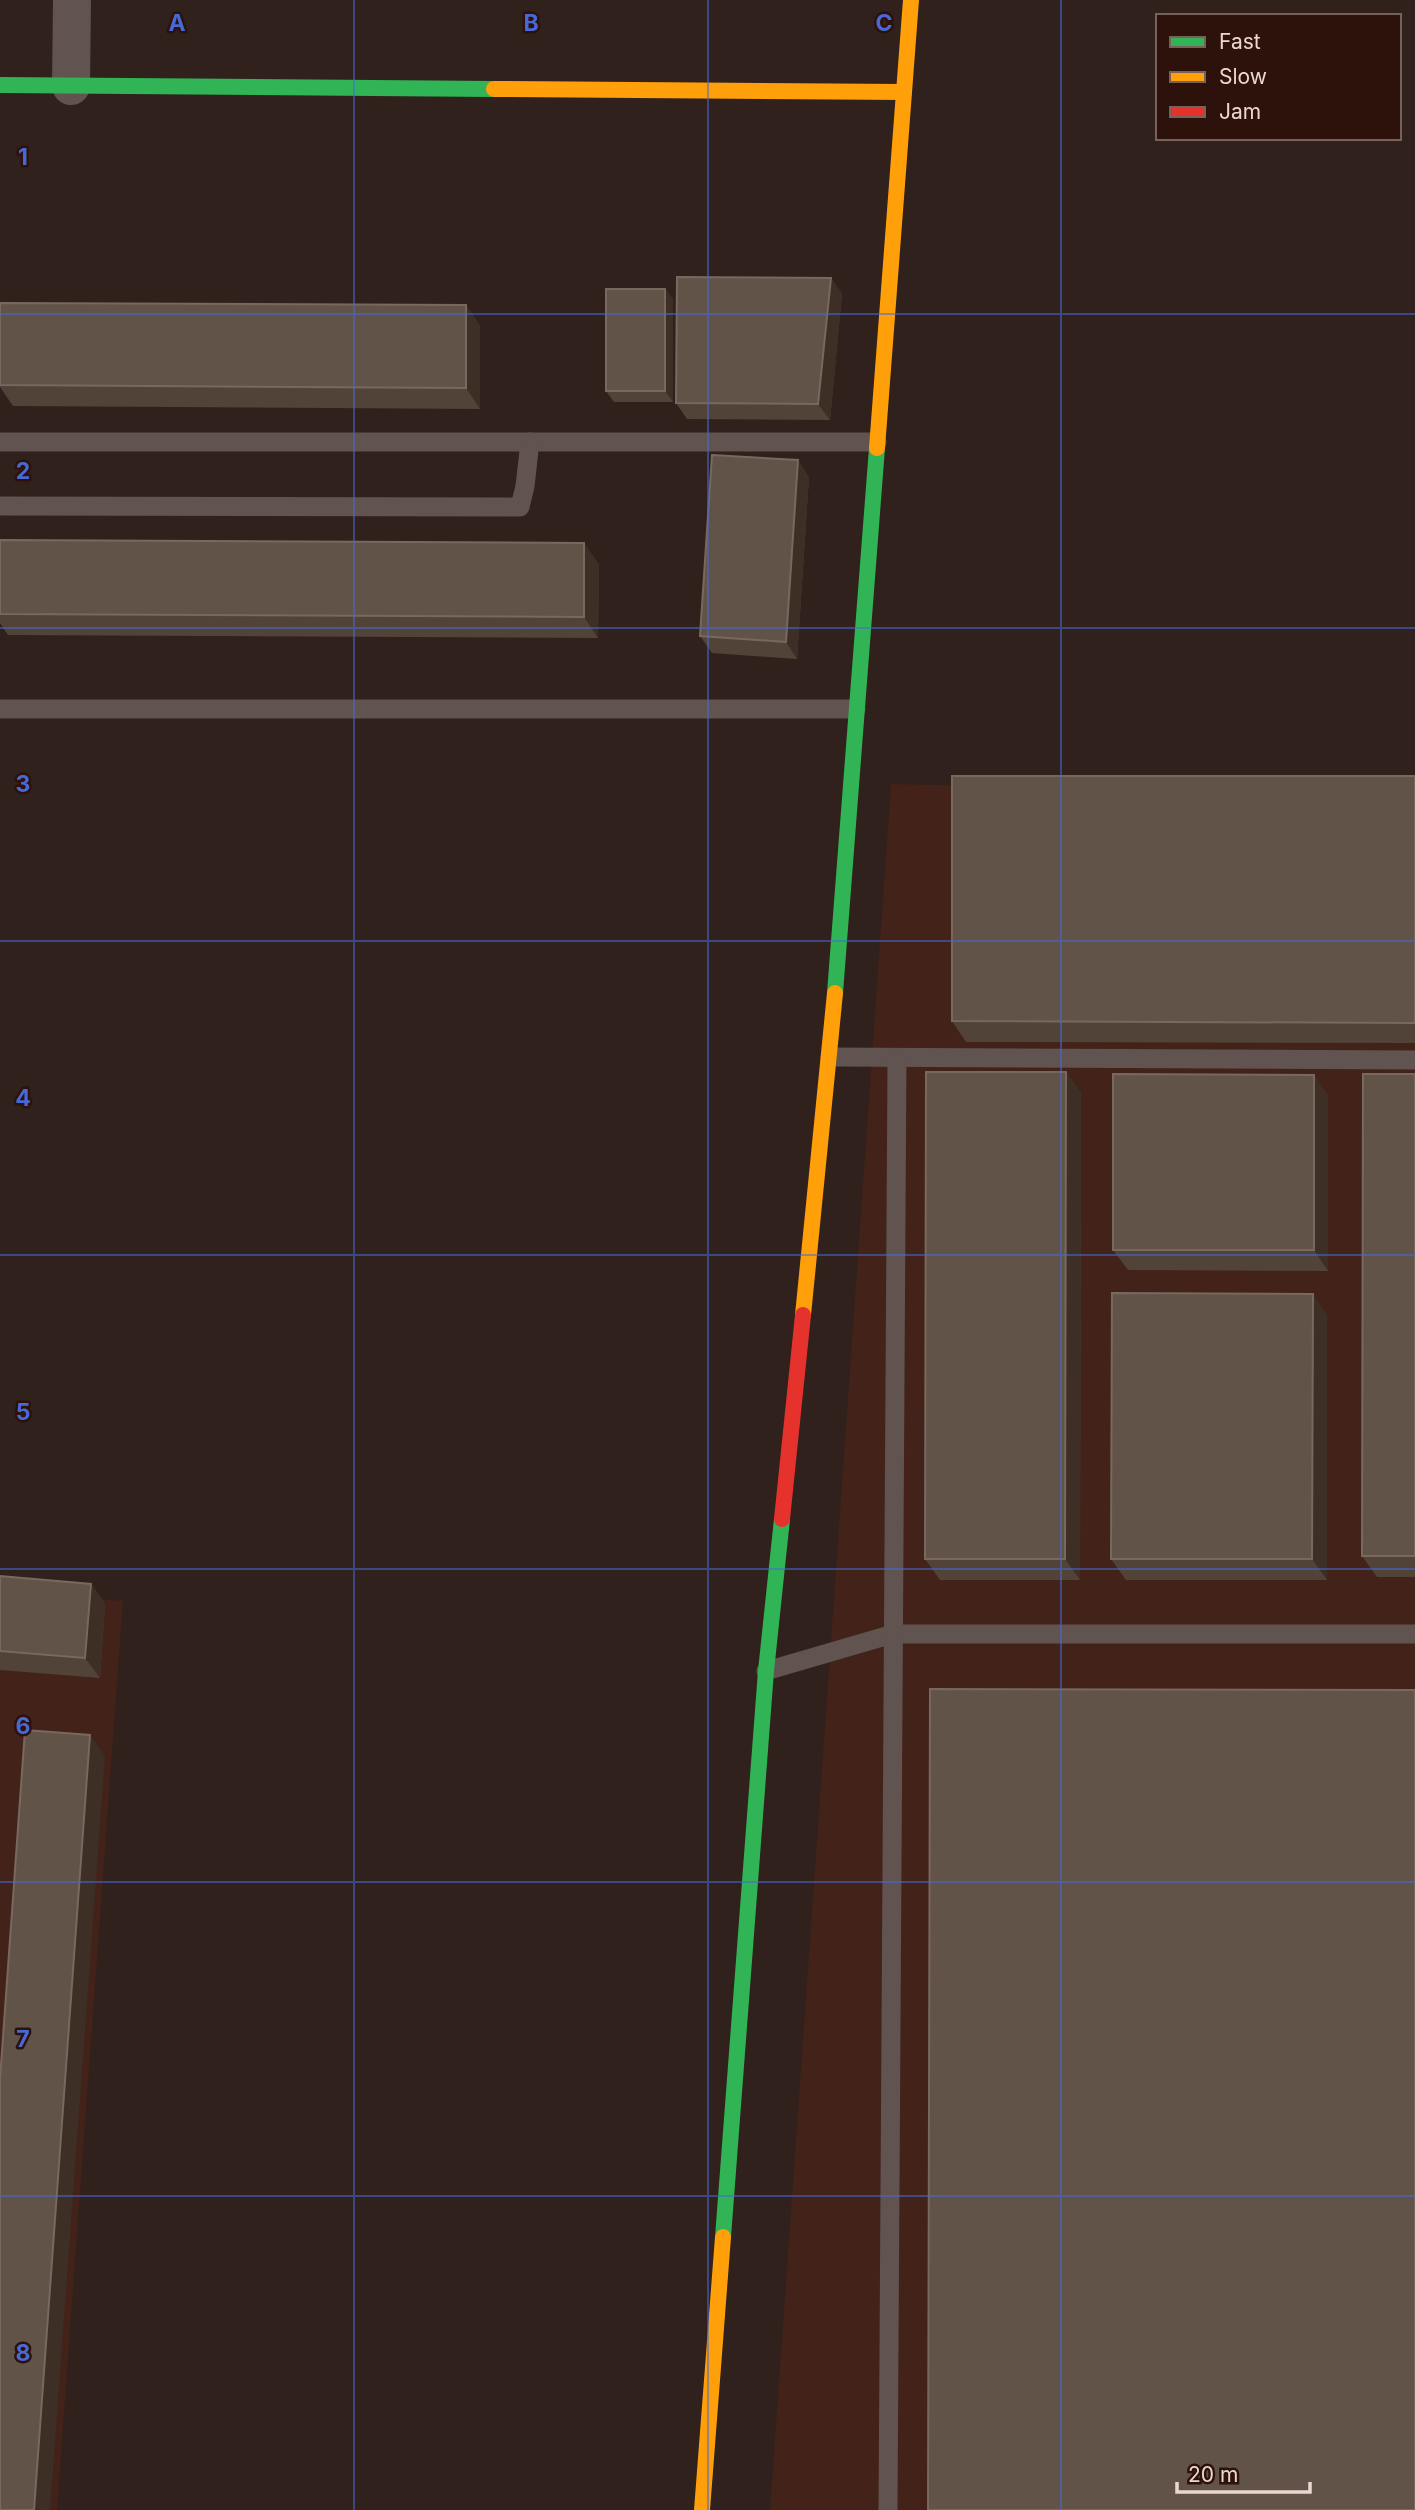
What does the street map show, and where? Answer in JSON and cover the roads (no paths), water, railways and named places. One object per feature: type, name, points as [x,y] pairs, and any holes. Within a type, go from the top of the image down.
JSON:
[{"type":"street","points":[[71,86],[72,0]]},
{"type":"street","points":[[702,2510],[766,1671],[830,1057],[911,0]]},
{"type":"street","points":[[0,85],[904,92]]},
{"type":"lane","points":[[0,442],[877,442]]},
{"type":"lane","points":[[0,506],[520,507],[530,442]]},
{"type":"lane","points":[[0,709],[856,709]]},
{"type":"lane","points":[[830,1057],[1415,1060]]},
{"type":"lane","points":[[888,2510],[897,1058]]},
{"type":"lane","points":[[766,1671],[893,1634],[1415,1634]]}]
